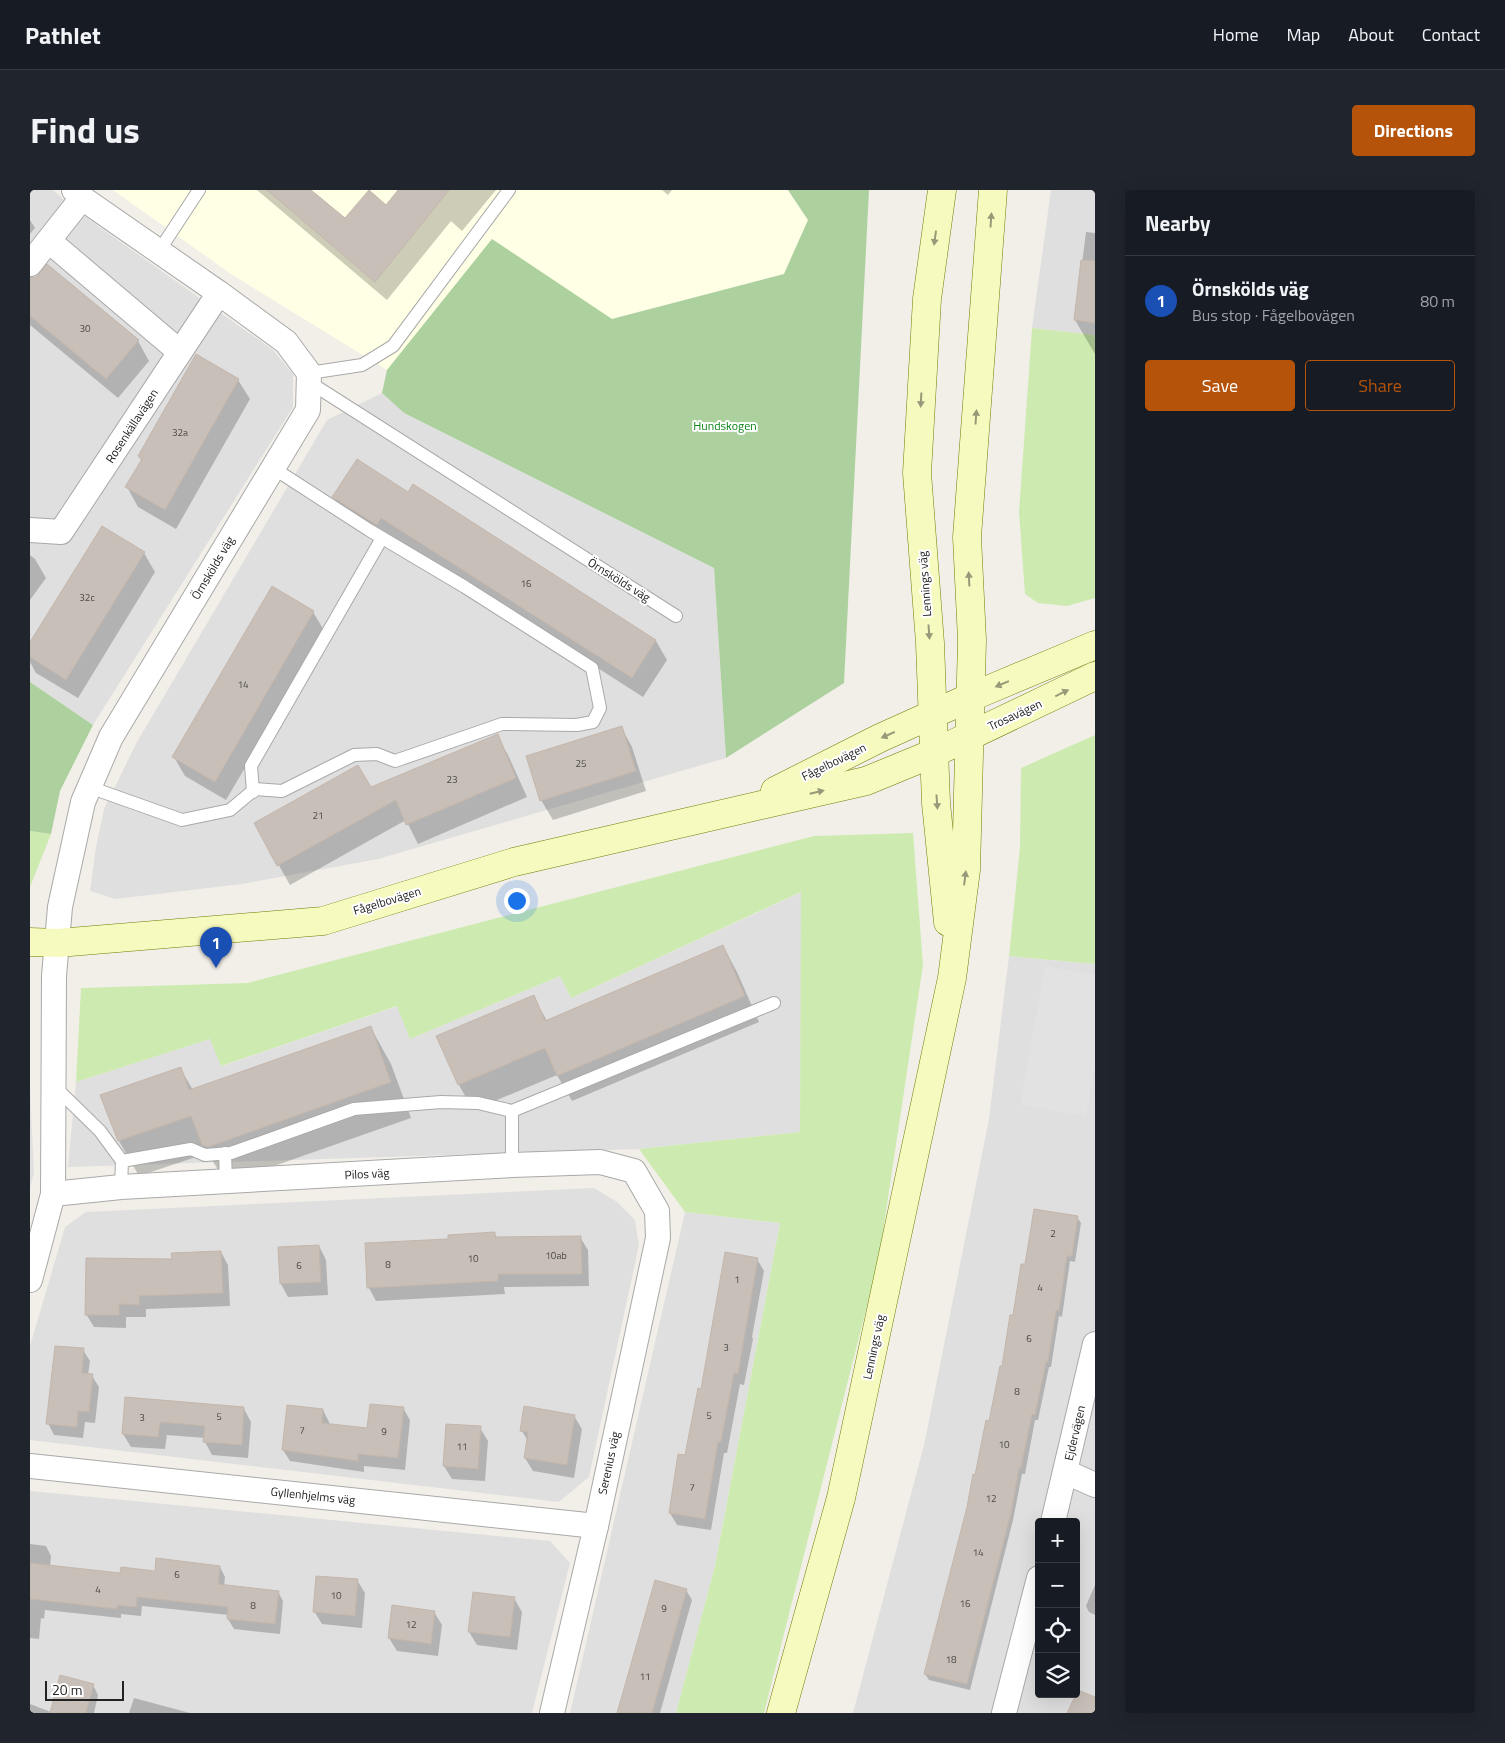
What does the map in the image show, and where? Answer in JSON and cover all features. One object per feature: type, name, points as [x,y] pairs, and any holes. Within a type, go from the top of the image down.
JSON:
[{"type":"main road","name":"Lennings väg","points":[[942,190],[927,299],[917,473],[930,643],[936,802],[952,978]]},
{"type":"main road","name":"Lennings väg","points":[[782,1713],[841,1498],[952,978],[966,870],[972,640],[967,538],[993,190]]},
{"type":"main road","points":[[933,715],[1095,645]]},
{"type":"main road","name":"Trosavägen","points":[[934,753],[1095,676]]},
{"type":"main road","name":"Fågelbovägen","points":[[735,810],[880,738],[933,715]]},
{"type":"main road","name":"Fågelbovägen","points":[[30,942],[58,943],[323,921],[514,862],[866,781],[934,753]]},
{"type":"street","points":[[30,264],[49,241],[78,194],[286,342],[309,377]]},
{"type":"street","points":[[49,241],[180,352]]},
{"type":"street","name":"Rosenkällavägen","points":[[30,530],[61,532],[219,293]]},
{"type":"street","name":"Örnskölds väg","points":[[30,1280],[53,1194],[54,976],[60,907],[82,802],[111,738],[308,410],[309,377]]},
{"type":"street","name":"Pilos väg","points":[[53,1194],[121,1187],[512,1165],[600,1162],[634,1171],[657,1211]]},
{"type":"street","name":"Serenius väg","points":[[552,1713],[596,1526],[658,1238],[657,1211]]},
{"type":"street","name":"Ejdervägen","points":[[1054,1518],[1095,1344]]},
{"type":"street","name":"Gyllenhjelms väg","points":[[30,1466],[596,1526]]},
{"type":"street","points":[[1066,1472],[1095,1485]]},
{"type":"street","points":[[1004,1713],[1035,1593]]},
{"type":"lane","points":[[159,251],[199,190]]},
{"type":"lane","points":[[309,377],[362,365],[393,346],[510,190]]},
{"type":"lane","name":"Örnskölds väg","points":[[309,377],[676,616]]},
{"type":"lane","points":[[89,787],[182,820],[230,810],[255,789],[282,791],[354,755],[377,754],[395,761],[502,724],[577,725],[593,722],[600,708],[592,668],[273,468]]},
{"type":"lane","points":[[252,792],[251,766],[382,538]]},
{"type":"lane","points":[[122,1161],[191,1149],[206,1155],[225,1154],[354,1110],[441,1102],[478,1103],[512,1111],[774,1003]]},
{"type":"lane","points":[[54,1086],[100,1131],[122,1161],[121,1187]]},
{"type":"lane","points":[[512,1111],[512,1165]]},
{"type":"lane","points":[[225,1154],[226,1182]]},
{"type":"shaded area","points":[[30,190],[53,190],[74,209],[273,350],[293,374],[293,407],[93,725],[30,682]]},
{"type":"shaded area","points":[[113,190],[788,190],[808,220],[784,274],[611,319],[492,239],[387,370],[231,274]]},
{"type":"shaded area","points":[[1051,190],[1095,190],[1095,335],[1032,328]]},
{"type":"shaded area","points":[[382,393],[404,413],[714,568],[726,758],[378,859],[242,884],[115,899],[90,891],[104,809],[137,742],[327,420]]},
{"type":"shaded area","points":[[802,892],[800,1132],[639,1149],[68,1167],[76,1082],[210,1039],[222,1066],[398,1006],[410,1039],[560,976],[571,998]]},
{"type":"shaded area","points":[[1009,956],[1095,964],[1095,1713],[853,1713],[924,1445],[989,1119]]},
{"type":"shaded area","points":[[1045,966],[1095,975],[1095,1065],[1086,1116],[1020,1105]]},
{"type":"shaded area","points":[[30,1091],[34,1173],[30,1188]]},
{"type":"shaded area","points":[[594,1188],[617,1202],[635,1220],[639,1245],[589,1477],[559,1502],[30,1440],[30,1346],[65,1227],[86,1212]]},
{"type":"shaded area","points":[[685,1212],[780,1223],[715,1566],[676,1713],[570,1713]]},
{"type":"shaded area","points":[[30,1491],[550,1541],[570,1563],[532,1713],[30,1713]]},
{"type":"green space","name":"Hundskogen","points":[[788,190],[869,190],[844,683],[726,758],[714,568],[404,413],[382,393],[387,370],[492,239],[612,319],[784,274],[808,220]]},
{"type":"green space","points":[[1032,328],[1095,335],[1095,598],[1067,606],[1038,603],[1025,594],[1019,512]]},
{"type":"green space","points":[[30,682],[93,725],[60,791],[51,834],[30,831]]},
{"type":"green space","points":[[1095,735],[1095,964],[1009,956],[1020,847],[1021,768]]},
{"type":"green space","points":[[30,831],[51,834],[30,887]]},
{"type":"green space","points":[[913,833],[923,965],[879,1258],[764,1713],[676,1713],[715,1566],[780,1223],[685,1212],[639,1149],[800,1132],[801,892],[571,998],[560,976],[410,1039],[397,1006],[221,1066],[210,1039],[76,1082],[81,988],[247,983],[814,836]]},
{"type":"building","points":[[267,190],[311,190],[345,218],[369,190],[386,205],[398,190],[449,190],[375,282]]},
{"type":"building","points":[[1081,260],[1095,261],[1095,323],[1074,320]]},
{"type":"building","points":[[47,264],[139,340],[106,379],[30,316],[30,277],[36,277]]},
{"type":"building","points":[[196,354],[239,379],[165,510],[125,487],[142,459],[138,456]]},
{"type":"building","points":[[357,459],[408,492],[413,484],[656,640],[632,678],[381,518],[377,525],[332,497]]},
{"type":"building","points":[[102,526],[145,552],[66,680],[30,657],[30,642]]},
{"type":"building","points":[[272,586],[314,611],[215,782],[172,757]]},
{"type":"building","points":[[622,726],[636,771],[540,801],[526,756]]},
{"type":"building","points":[[498,734],[516,778],[406,825],[396,800],[277,866],[254,823],[358,765],[371,787]]},
{"type":"building","points":[[723,945],[745,996],[557,1076],[545,1048],[458,1085],[436,1036],[534,995],[545,1021]]},
{"type":"building","points":[[371,1026],[391,1082],[208,1147],[202,1145],[191,1116],[118,1141],[100,1095],[181,1067],[189,1090]]},
{"type":"building","points":[[1034,1209],[1078,1216],[1072,1256],[1067,1256],[1059,1311],[1056,1310],[1048,1362],[1046,1362],[1035,1415],[1032,1414],[1021,1468],[1019,1468],[1011,1513],[967,1684],[924,1674],[967,1507],[973,1474],[975,1475],[986,1420],[989,1421],[1000,1366],[1002,1366],[1010,1315],[1013,1315],[1021,1264],[1025,1264]]},
{"type":"building","points":[[495,1232],[495,1237],[581,1236],[582,1274],[498,1274],[498,1281],[367,1288],[365,1243],[448,1239],[448,1235]]},
{"type":"building","points":[[319,1245],[321,1282],[280,1284],[278,1247]]},
{"type":"building","points":[[221,1251],[223,1293],[139,1296],[139,1305],[119,1304],[119,1315],[85,1315],[86,1258],[172,1259],[171,1253]]},
{"type":"building","points":[[725,1252],[758,1258],[738,1374],[734,1373],[721,1442],[718,1442],[705,1519],[669,1513],[678,1454],[685,1455],[698,1388],[701,1389]]},
{"type":"building","points":[[55,1346],[84,1348],[82,1373],[93,1374],[89,1412],[78,1411],[77,1427],[46,1424]]},
{"type":"building","points":[[125,1397],[244,1407],[242,1445],[203,1442],[205,1426],[160,1422],[158,1437],[122,1434]]},
{"type":"building","points":[[370,1404],[404,1407],[398,1458],[358,1454],[358,1461],[282,1450],[287,1405],[323,1409],[322,1423],[367,1428]]},
{"type":"building","points":[[524,1406],[575,1415],[567,1465],[524,1458],[528,1432],[520,1431]]},
{"type":"building","points":[[446,1424],[481,1426],[478,1469],[443,1466]]},
{"type":"building","points":[[156,1558],[220,1566],[218,1584],[279,1591],[275,1624],[227,1619],[228,1607],[137,1597],[136,1607],[117,1605],[117,1609],[30,1599],[30,1563],[120,1573],[121,1567],[155,1571]]},
{"type":"building","points":[[316,1576],[358,1579],[355,1616],[313,1612]]},
{"type":"building","points":[[655,1580],[687,1589],[652,1713],[617,1713]]},
{"type":"building","points":[[473,1592],[515,1597],[510,1637],[468,1632]]},
{"type":"building","points":[[392,1605],[435,1611],[431,1644],[388,1638]]},
{"type":"building","points":[[60,1675],[94,1684],[86,1713],[50,1713]]},
{"type":"building","points":[[1080,1691],[1095,1697],[1095,1713],[1067,1713],[1074,1698],[1080,1698]]},
{"type":"place","name":"Örnskölds väg","points":[[216,968]]}]
